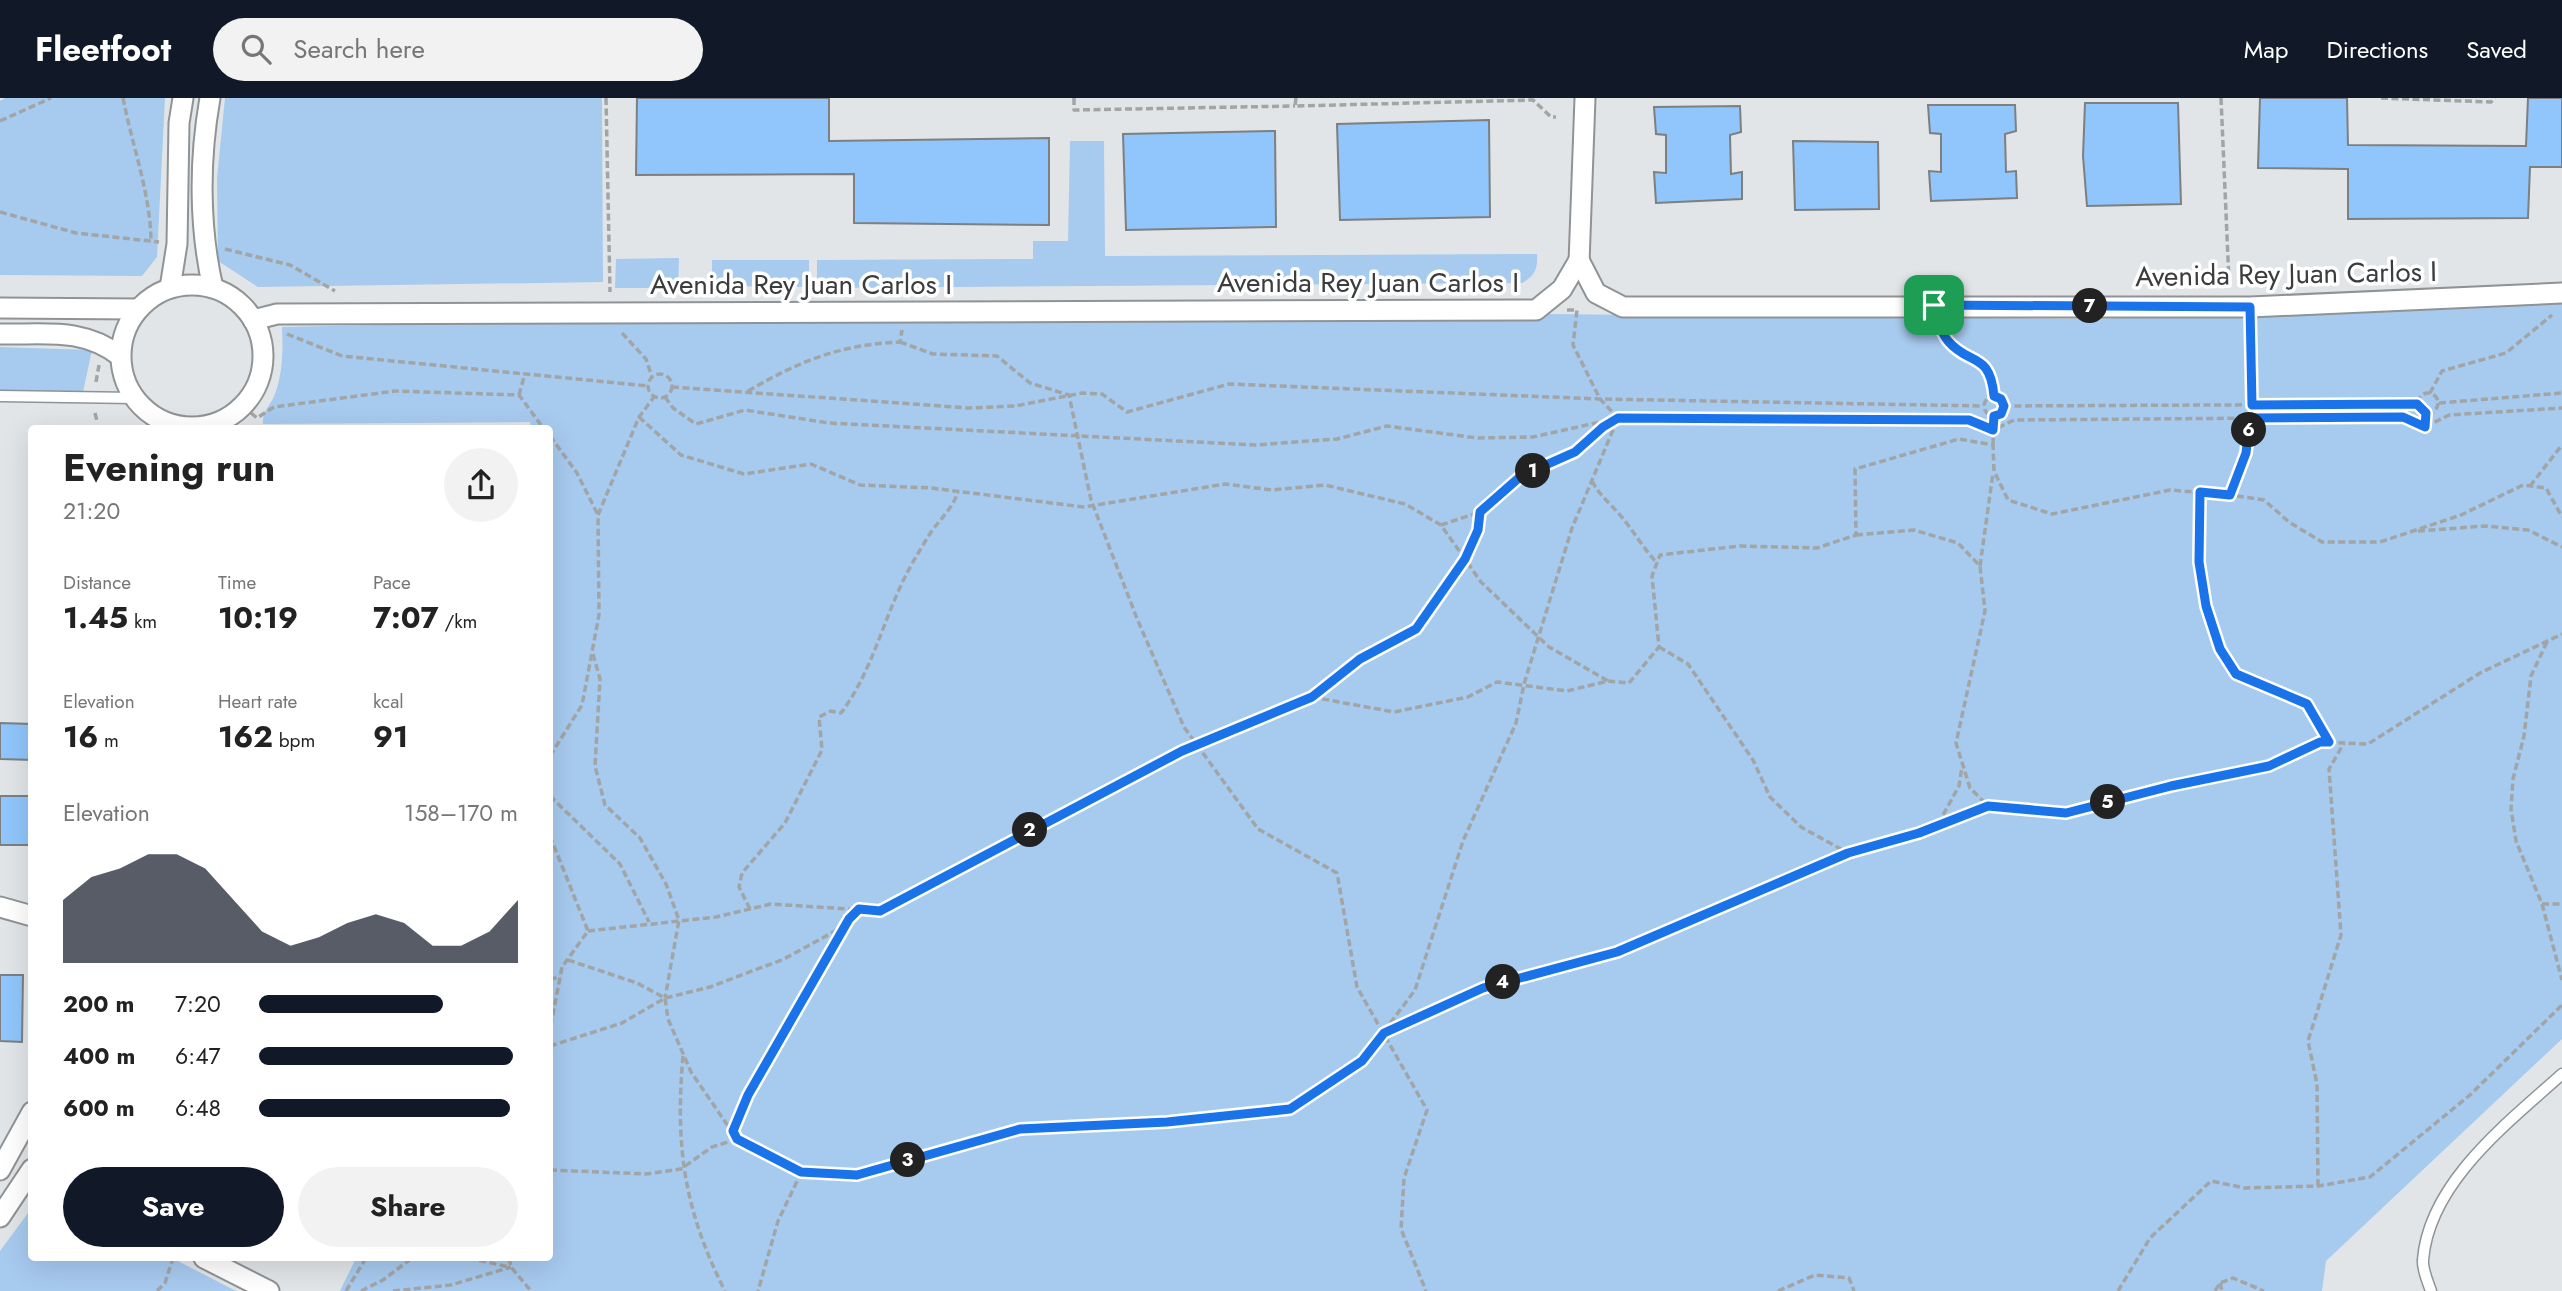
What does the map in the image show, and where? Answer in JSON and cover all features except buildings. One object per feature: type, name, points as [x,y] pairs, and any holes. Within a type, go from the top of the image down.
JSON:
[{"type":"street","points":[[170,288],[177,244],[179,123],[183,98]]},
{"type":"street","points":[[210,98],[205,128],[203,246],[213,288]]},
{"type":"street","points":[[1579,262],[1585,98]]},
{"type":"street","name":"Avenida Rey Juan Carlos I","points":[[253,320],[277,314],[1536,310],[1562,289],[1579,262],[1596,293],[1623,307],[2250,307],[2560,293]]},
{"type":"street","points":[[168,425],[150,414],[134,398],[124,379],[120,356],[122,339],[138,309],[170,288],[192,285],[213,288],[236,301],[253,320],[261,339],[263,360],[260,381],[243,406],[216,425]]},
{"type":"street","points":[[0,308],[138,309]]},
{"type":"street","points":[[0,334],[79,335],[103,343],[120,356]]},
{"type":"street","points":[[0,907],[28,915]]},
{"type":"street","points":[[0,1170],[28,1119]]},
{"type":"street","points":[[0,1217],[28,1175]]},
{"type":"street","points":[[210,1261],[269,1291]]},
{"type":"lane","points":[[0,396],[134,398]]},
{"type":"lane","points":[[2431,1291],[2423,1261],[2435,1215],[2476,1151],[2562,1074]]},
{"type":"path","points":[[0,121],[51,98]]},
{"type":"path","points":[[123,98],[131,144],[151,214],[151,240]]},
{"type":"path","points":[[606,98],[610,292]]},
{"type":"path","points":[[1074,98],[1074,110],[1533,100],[1550,117],[1556,117]]},
{"type":"path","points":[[1295,106],[1296,98]]},
{"type":"path","points":[[2221,98],[2229,282]]},
{"type":"path","points":[[2381,98],[2491,102],[2496,98]]},
{"type":"path","points":[[0,212],[76,233],[162,243]]},
{"type":"path","points":[[213,247],[290,265],[335,291]]},
{"type":"path","points":[[2430,393],[2442,371],[2506,353],[2552,315],[2560,293]]},
{"type":"path","points":[[1934,305],[1948,342],[1979,361],[1992,375],[1994,396]]},
{"type":"path","points":[[2230,495],[2246,453],[2252,405],[2250,307]]},
{"type":"path","points":[[1570,310],[1577,310],[1573,345],[1600,399],[1618,418]]},
{"type":"path","points":[[900,342],[904,323]]},
{"type":"path","points":[[611,328],[634,343],[646,359],[652,377],[648,386]]},
{"type":"path","points":[[278,335],[288,334],[342,356],[648,386]]},
{"type":"path","points":[[746,392],[799,362],[863,344],[900,342],[933,354],[997,356],[1030,383],[1069,395]]},
{"type":"path","points":[[94,392],[100,356]]},
{"type":"path","points":[[519,395],[526,373]]},
{"type":"path","points":[[652,377],[659,374],[667,377],[672,387]]},
{"type":"path","points":[[672,387],[969,408],[1015,406],[1069,395],[1102,394],[1127,412],[1229,384],[1600,399],[1983,406]]},
{"type":"path","points":[[648,386],[654,397]]},
{"type":"path","points":[[665,397],[672,387]]},
{"type":"path","points":[[251,412],[257,418],[274,407],[395,391],[519,395]]},
{"type":"path","points":[[2417,404],[2420,396],[2430,393],[2436,395],[2439,403],[2437,411],[2426,413]]},
{"type":"path","points":[[2439,403],[2562,393]]},
{"type":"path","points":[[519,395],[541,425]]},
{"type":"path","points":[[1069,395],[1093,506],[1143,633],[1184,727],[1258,829],[1337,873],[1357,987],[1427,1110],[1404,1178],[1401,1229],[1426,1291]]},
{"type":"path","points":[[1994,396],[2001,399],[2004,406],[2001,414],[1994,416],[1986,414],[1983,406],[1986,399],[1994,396]]},
{"type":"path","points":[[654,397],[665,397]]},
{"type":"path","points":[[553,751],[582,705],[599,615],[598,515],[639,417],[654,397]]},
{"type":"path","points":[[665,397],[673,408],[696,424],[745,410],[829,423],[1255,445],[1337,439],[1387,426],[1477,438],[1533,437],[1618,418],[1969,420],[1993,430],[2014,420],[2403,417],[2425,427]]},
{"type":"path","points":[[2004,406],[2417,404],[2426,413],[2425,427]]},
{"type":"path","points":[[2425,427],[2449,415],[2562,408]]},
{"type":"path","points":[[1988,806],[1970,788],[1955,743],[1985,611],[1980,566],[1994,471],[1994,416]]},
{"type":"path","points":[[639,417],[681,455],[744,474],[811,464],[860,485],[958,492],[1084,507],[1225,484],[1272,490],[1325,485],[1405,504],[1441,526],[1481,582],[1549,647],[1608,681]]},
{"type":"path","points":[[592,650],[600,679],[595,766],[605,805],[640,838],[666,884],[679,920],[665,998],[668,1019],[691,1072],[737,1139],[801,1172],[857,1175],[1020,1129],[1167,1122],[1290,1109],[1362,1061],[1415,990],[1463,841],[1516,723],[1524,684],[1572,528],[1618,418]]},
{"type":"path","points":[[1441,526],[1480,512],[1521,476],[1575,452],[1603,427],[1618,418]]},
{"type":"path","points":[[1856,535],[1854,469],[1959,439],[1993,445]]},
{"type":"path","points":[[553,440],[577,473],[598,515]]},
{"type":"path","points":[[2530,486],[2562,444]]},
{"type":"path","points":[[1994,471],[2008,500],[2052,514],[2170,490],[2230,495],[2264,499],[2289,522],[2322,542],[2380,542],[2461,515],[2523,485],[2546,488],[2562,517]]},
{"type":"path","points":[[1592,481],[1600,497],[1620,514],[1636,540],[1657,563]]},
{"type":"path","points":[[750,909],[738,887],[742,873],[785,823],[822,750],[819,717],[831,711],[841,713],[847,705],[871,662],[907,573],[931,533],[954,505],[958,492]]},
{"type":"path","points":[[2200,492],[2199,562],[2206,606],[2220,649],[2236,674],[2307,704],[2329,742]]},
{"type":"path","points":[[553,1014],[560,976],[588,930],[716,917],[771,904],[880,911],[1094,795],[1197,745],[1312,697],[1360,659],[1416,629],[1465,559],[1478,530],[1480,512]]},
{"type":"path","points":[[2409,532],[2485,526],[2528,530],[2562,547]]},
{"type":"path","points":[[1312,697],[1394,712],[1468,696],[1497,682],[1567,691],[1608,681],[1629,683],[1659,647],[1652,576],[1660,555],[1740,546],[1817,548],[1856,535],[1914,530],[1958,543],[1980,566]]},
{"type":"path","points":[[1384,1033],[1483,988],[1617,952],[1848,853],[1937,826],[1988,806],[2066,813],[2171,786],[2269,766],[2320,742],[2368,744],[2480,673],[2562,634]]},
{"type":"path","points":[[2547,642],[2531,676],[2524,736],[2513,779],[2511,809],[2516,841],[2542,904],[2562,980]]},
{"type":"path","points":[[1659,647],[1688,664],[1753,760],[1770,797],[1801,827],[1848,853]]},
{"type":"path","points":[[2318,1186],[2317,1084],[2308,1041],[2341,935],[2329,769],[2344,743]]},
{"type":"path","points":[[1937,826],[1959,786],[1962,763]]},
{"type":"path","points":[[553,799],[620,864],[649,922]]},
{"type":"path","points":[[553,843],[588,930]]},
{"type":"path","points":[[2542,904],[2562,904]]},
{"type":"path","points":[[553,1045],[622,1023],[665,998],[709,987],[784,959],[837,930],[859,909]]},
{"type":"path","points":[[733,1131],[748,1095],[849,919]]},
{"type":"path","points":[[568,960],[637,983],[665,998]]},
{"type":"path","points":[[553,979],[560,976]]},
{"type":"path","points":[[2118,1291],[2150,1238],[2211,1181],[2245,1188],[2318,1186],[2370,1177],[2470,1095],[2562,1005]]},
{"type":"path","points":[[683,1054],[678,1114],[688,1197],[704,1250],[725,1291]]},
{"type":"path","points":[[553,1170],[646,1174],[684,1167],[712,1147],[737,1139]]},
{"type":"path","points":[[758,1291],[778,1221],[801,1172]]},
{"type":"path","points":[[157,1291],[165,1283],[172,1261]]},
{"type":"path","points":[[346,1291],[364,1261]]},
{"type":"path","points":[[361,1291],[383,1280],[408,1261]]},
{"type":"path","points":[[483,1261],[511,1267]]},
{"type":"path","points":[[510,1261],[511,1267],[531,1291]]},
{"type":"path","points":[[393,1291],[452,1285],[511,1267]]},
{"type":"path","points":[[1778,1291],[1815,1275],[1849,1278],[1854,1291]]},
{"type":"path","points":[[2215,1291],[2220,1283],[2233,1278],[2264,1291]]},
{"type":"path","points":[[2220,1283],[2222,1291]]},
{"type":"shaded area","points":[[5,98],[165,98],[157,257],[142,276],[0,275],[0,101]]},
{"type":"shaded area","points":[[225,98],[602,98],[603,282],[258,287],[218,261],[217,178]]},
{"type":"shaded area","points":[[1070,141],[1104,141],[1105,256],[1537,254],[1536,268],[1533,275],[1522,283],[817,288],[817,260],[1033,259],[1033,241],[1068,241]]},
{"type":"shaded area","points":[[679,258],[678,288],[615,288],[616,259]]},
{"type":"shaded area","points":[[712,260],[809,260],[809,287],[712,286]]},
{"type":"shaded area","points":[[2562,302],[2562,1039],[2326,1261],[2322,1291],[340,1291],[355,1261],[553,1261],[553,425],[530,425],[530,422],[263,424],[264,415],[280,377],[282,327],[577,321],[1269,321],[1547,314],[2091,319]]},
{"type":"shaded area","points":[[0,347],[92,350],[83,392],[0,391]]},
{"type":"shaded area","points":[[28,1213],[28,1261],[178,1261],[236,1291],[0,1291],[0,1251]]},
{"type":"route","points":[[1934,305],[2250,307],[2252,405],[2417,404],[2421,411],[2426,413],[2425,427],[2413,424],[2403,417],[2250,418],[2246,453],[2230,495],[2200,492],[2202,510],[2199,562],[2206,606],[2220,649],[2236,674],[2307,704],[2329,742],[2320,742],[2269,766],[2171,786],[2066,813],[1988,806],[1919,833],[1848,853],[1617,952],[1483,988],[1384,1033],[1362,1061],[1290,1109],[1167,1122],[1020,1129],[857,1175],[801,1172],[737,1139],[733,1131],[748,1095],[849,919],[859,909],[880,911],[1094,795],[1182,751],[1312,697],[1360,659],[1416,629],[1465,559],[1478,530],[1480,512],[1521,476],[1575,452],[1603,427],[1618,418],[1969,420],[1993,430],[1994,416],[2001,414],[2004,406],[2001,399],[1994,396],[1992,375],[1979,361],[1948,342],[1934,305]]}]
